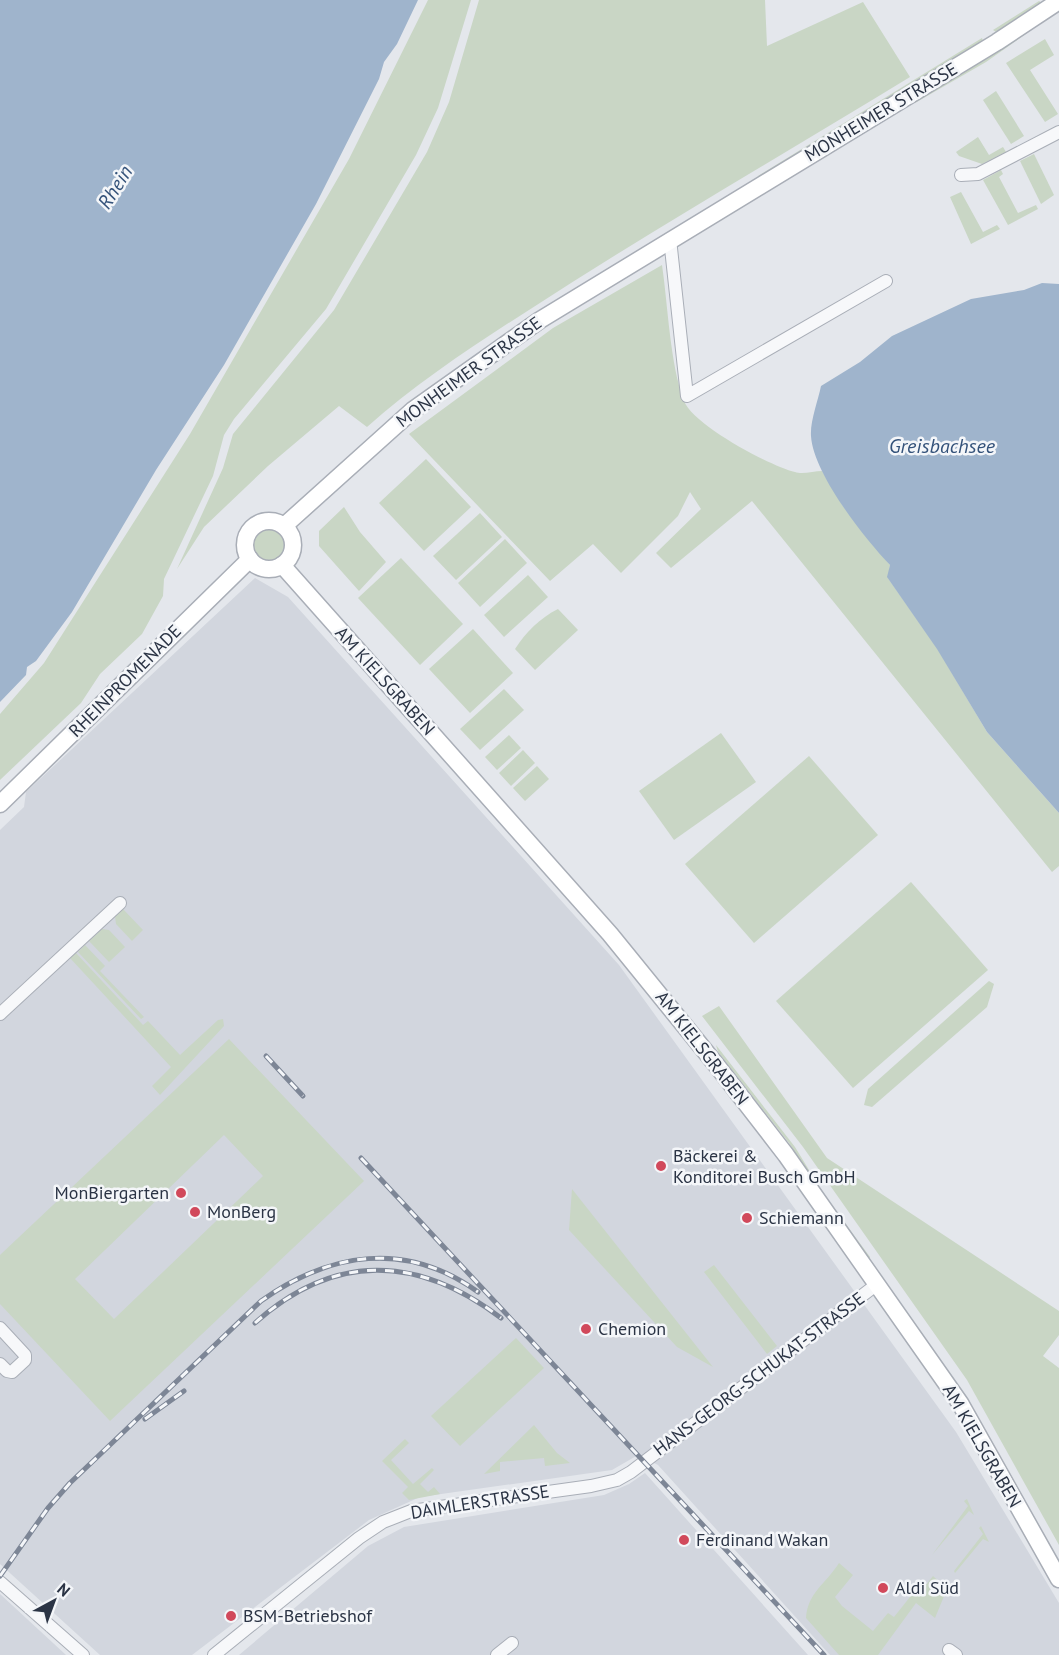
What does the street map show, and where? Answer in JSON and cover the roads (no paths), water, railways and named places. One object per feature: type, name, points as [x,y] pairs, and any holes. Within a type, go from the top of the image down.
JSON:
[{"type":"street","name":"MONHEIMER STRASSE","points":[[284,526],[413,410],[540,320],[670,239],[967,61],[1059,1]]},
{"type":"street","points":[[961,175],[978,174],[1059,132]]},
{"type":"street","points":[[670,239],[687,396],[886,281]]},
{"type":"street","points":[[269,521],[284,526],[293,542],[292,551],[282,565],[265,569],[250,559],[245,546],[246,538],[255,526],[269,521]]},
{"type":"street","name":"RHEINPROMENADE","points":[[0,804],[250,559]]},
{"type":"street","name":"AM KIELSGRABEN","points":[[282,565],[630,957],[786,1155],[960,1403],[1059,1580]]},
{"type":"street","points":[[0,1014],[120,903]]},
{"type":"street","name":"HANS-GEORG-SCHUKAT-STRASSE","points":[[643,1463],[876,1285]]},
{"type":"street","points":[[0,1328],[25,1355],[25,1360],[12,1372],[0,1364]]},
{"type":"street","name":"DAIMLERSTRASSE","points":[[214,1655],[359,1538],[383,1522],[411,1511],[447,1504],[596,1485],[617,1480],[643,1463]]},
{"type":"street","points":[[0,1582],[83,1655]]},
{"type":"street","points":[[497,1655],[512,1643]]},
{"type":"water","name":"Rhein","points":[[0,0],[418,0],[397,44],[384,62],[379,79],[316,204],[224,365],[156,470],[72,612],[36,661],[27,667],[26,675],[0,702]]},
{"type":"water","name":"Greisbachsee","points":[[1042,283],[1059,284],[1059,813],[987,732],[937,649],[887,577],[890,565],[854,522],[830,486],[814,451],[811,436],[821,386],[860,362],[892,336],[971,299],[1024,290]]},
{"type":"railway","points":[[266,1056],[303,1096]]},
{"type":"railway","points":[[361,1158],[824,1655]]},
{"type":"railway","points":[[0,1576],[48,1508],[70,1483],[261,1301],[287,1284],[341,1263],[368,1259],[396,1259],[451,1275],[478,1292]]},
{"type":"railway","points":[[255,1323],[285,1300],[315,1283],[346,1274],[376,1270],[408,1273],[439,1282],[470,1297],[501,1318]]},
{"type":"railway","points":[[145,1419],[184,1391]]},
{"type":"place","name":"Bäckerei & Konditorei Busch GmbH","points":[[661,1166]]},
{"type":"place","name":"MonBiergarten","points":[[181,1193]]},
{"type":"place","name":"MonBerg","points":[[195,1212]]},
{"type":"place","name":"Schiemann","points":[[747,1218]]},
{"type":"place","name":"Chemion","points":[[586,1329]]},
{"type":"place","name":"Ferdinand Wakan","points":[[684,1540]]},
{"type":"place","name":"Aldi Süd","points":[[883,1588]]},
{"type":"place","name":"BSM-Betriebshof","points":[[231,1616]]}]
